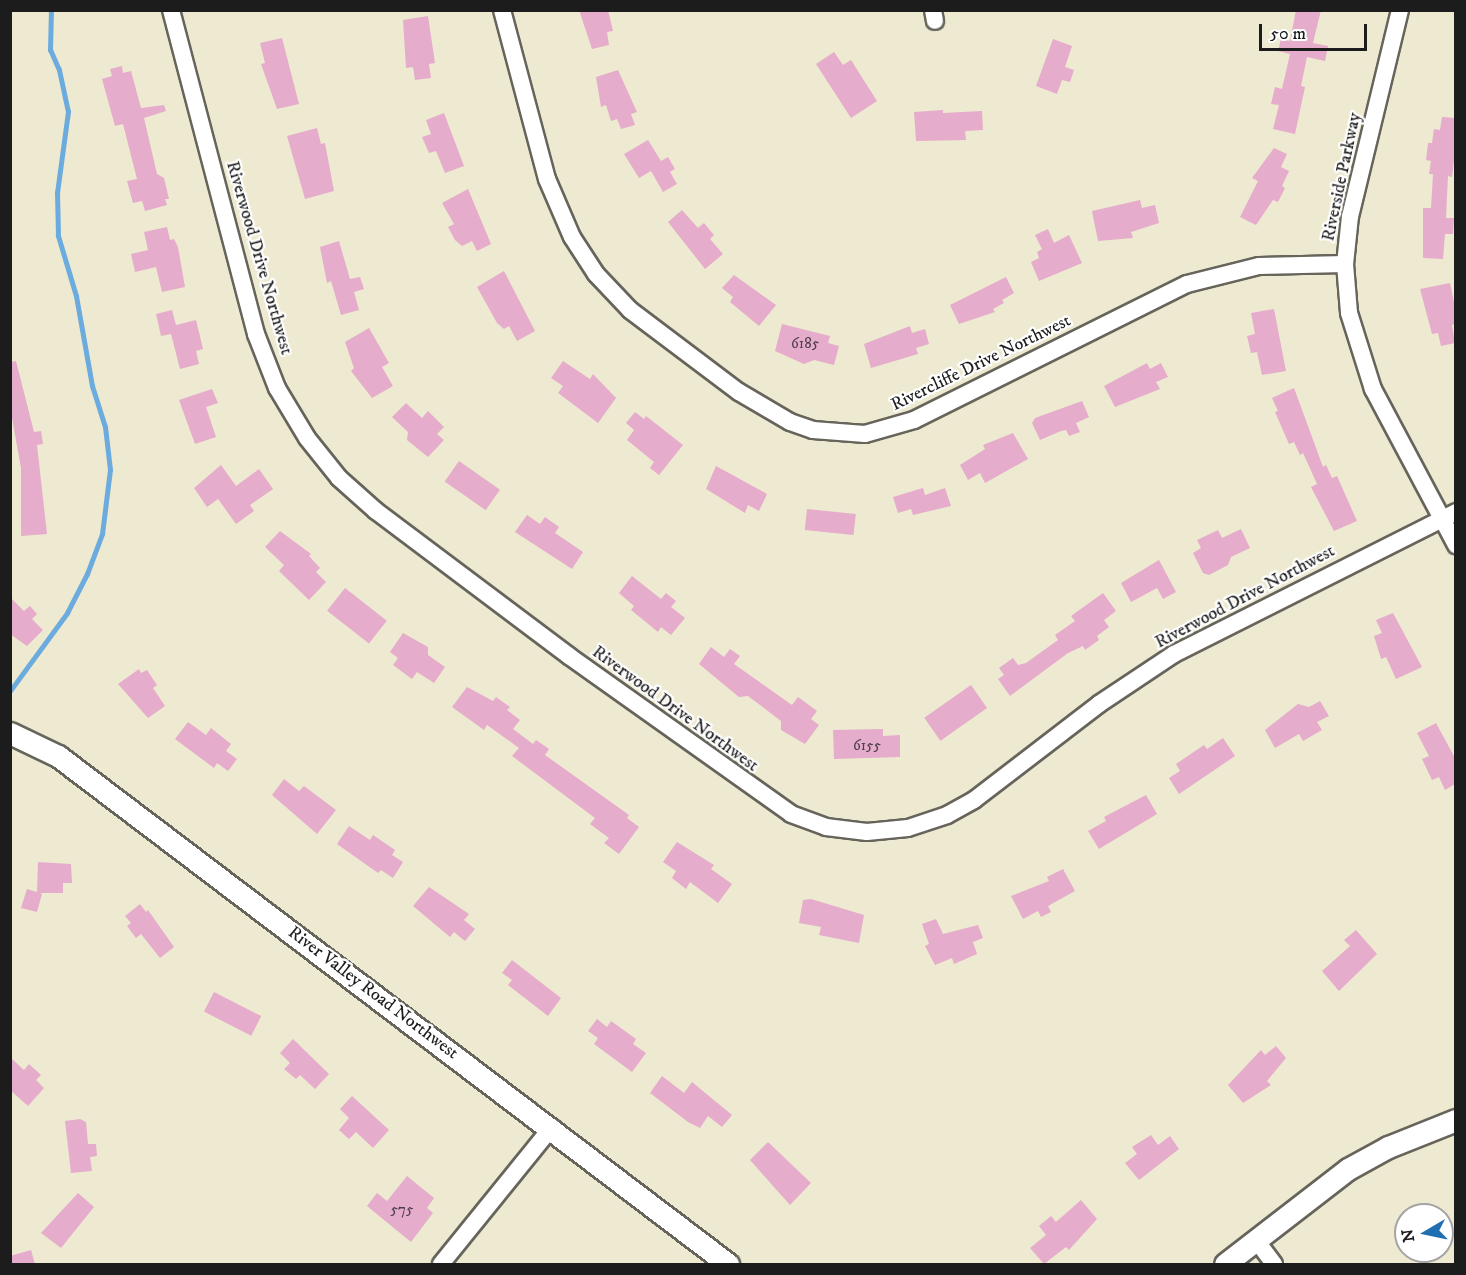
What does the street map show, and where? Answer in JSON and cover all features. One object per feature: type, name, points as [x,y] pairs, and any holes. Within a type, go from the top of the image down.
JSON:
[{"type":"street","name":"Riverwood Drive Northwest","points":[[171,10],[256,334],[278,388],[307,438],[339,478],[376,511],[639,707],[791,814],[826,827],[867,832],[908,828],[947,815],[975,800],[1100,704],[1174,654],[1449,515]]},
{"type":"street","name":"Rivercliffe Drive Northwest","points":[[502,10],[547,179],[572,237],[596,274],[630,310],[739,392],[790,422],[813,430],[865,434],[914,420],[1186,284],[1259,266],[1345,264]]},
{"type":"street","name":"Riverside Parkway","points":[[1400,10],[1350,216],[1345,264],[1349,313],[1364,368],[1449,515],[1455,545]]},
{"type":"street","name":"River Valley Road Northwest","points":[[10,733],[58,756],[552,1127],[728,1264]]},
{"type":"street","points":[[1225,1264],[1348,1169],[1388,1147],[1455,1120]]},
{"type":"street","points":[[441,1264],[552,1127]]},
{"type":"street","points":[[1256,1240],[1274,1264]]},
{"type":"building","points":[[579,10],[608,10],[613,31],[607,32],[609,45],[592,49]]},
{"type":"building","points":[[1296,10],[1321,10],[1313,43],[1328,46],[1325,61],[1307,57],[1301,86],[1305,87],[1295,134],[1273,129],[1279,105],[1271,104],[1275,87],[1282,89],[1290,54],[1278,51],[1281,39],[1290,41]]},
{"type":"building","points":[[428,16],[435,63],[429,64],[431,78],[415,80],[413,67],[406,68],[403,20]]},
{"type":"building","points":[[282,38],[299,104],[277,109],[261,64],[265,63],[260,43]]},
{"type":"building","points":[[1053,39],[1072,46],[1065,67],[1074,70],[1070,82],[1062,80],[1057,94],[1036,86]]},
{"type":"building","points":[[834,52],[843,65],[851,60],[877,101],[851,118],[816,64]]},
{"type":"building","points":[[122,66],[123,73],[131,71],[141,108],[164,105],[166,111],[144,118],[157,174],[164,178],[169,199],[165,199],[167,205],[145,211],[142,201],[133,203],[127,181],[137,179],[123,124],[115,126],[102,79],[112,76],[110,69]]},
{"type":"building","points":[[618,70],[637,112],[631,114],[635,125],[621,129],[617,119],[611,121],[606,105],[601,107],[596,77]]},
{"type":"building","points":[[943,110],[943,113],[982,111],[983,130],[965,131],[966,140],[916,141],[914,112]]},
{"type":"building","points":[[444,113],[464,166],[445,173],[436,151],[429,153],[422,137],[431,134],[426,120]]},
{"type":"building","points":[[1442,117],[1455,118],[1455,152],[1452,177],[1448,176],[1446,218],[1454,218],[1453,234],[1445,234],[1443,259],[1423,258],[1423,208],[1431,208],[1433,174],[1429,174],[1431,161],[1426,160],[1428,143],[1432,143],[1434,129],[1440,130]]},
{"type":"building","points":[[317,128],[321,144],[325,143],[334,191],[305,199],[287,136]]},
{"type":"building","points":[[648,140],[661,161],[668,157],[675,169],[670,172],[677,184],[663,192],[651,171],[639,178],[624,154]]},
{"type":"building","points":[[1274,148],[1287,154],[1281,167],[1289,171],[1282,186],[1285,188],[1278,202],[1273,200],[1256,225],[1240,217],[1258,181],[1252,178]]},
{"type":"building","points":[[468,189],[491,244],[477,251],[472,241],[462,246],[455,240],[448,227],[454,224],[442,203]]},
{"type":"building","points":[[1140,200],[1142,208],[1155,205],[1159,223],[1131,232],[1133,238],[1098,241],[1092,211]]},
{"type":"building","points":[[682,210],[698,228],[704,223],[714,235],[710,239],[723,254],[705,269],[668,222]]},
{"type":"building","points":[[167,227],[170,240],[174,239],[178,247],[185,287],[162,292],[156,267],[135,272],[131,254],[148,250],[144,232]]},
{"type":"building","points":[[1048,229],[1054,243],[1069,235],[1082,263],[1039,281],[1031,262],[1039,258],[1037,252],[1042,249],[1035,235]]},
{"type":"building","points":[[339,241],[350,279],[360,277],[364,289],[354,292],[359,310],[341,315],[331,281],[327,283],[320,247]]},
{"type":"building","points":[[504,271],[535,331],[517,341],[509,326],[504,329],[497,323],[477,287]]},
{"type":"building","points":[[734,275],[776,305],[759,326],[730,302],[733,297],[722,288]]},
{"type":"building","points":[[1006,277],[1014,293],[1002,300],[1004,303],[993,309],[995,312],[959,324],[950,305]]},
{"type":"building","points":[[1450,283],[1455,307],[1455,324],[1452,325],[1455,343],[1441,346],[1438,333],[1432,334],[1420,289]]},
{"type":"building","points":[[1274,309],[1286,371],[1262,375],[1257,352],[1251,353],[1247,336],[1255,334],[1251,313]]},
{"type":"building","points":[[172,310],[176,325],[196,320],[203,349],[196,351],[199,364],[180,369],[171,334],[161,336],[156,314]]},
{"type":"building","points":[[782,324],[830,336],[828,343],[839,346],[834,365],[814,360],[804,364],[775,351]]},
{"type":"building","points":[[910,326],[912,333],[925,329],[929,344],[916,348],[918,354],[871,368],[864,344]]},
{"type":"building","points":[[369,328],[389,363],[382,367],[393,386],[372,398],[351,371],[354,368],[345,342]]},
{"type":"building","points":[[16,361],[34,432],[41,431],[43,444],[37,445],[47,534],[21,536],[21,468],[10,407],[10,362]]},
{"type":"building","points":[[563,361],[590,379],[593,374],[616,398],[598,423],[558,393],[563,386],[551,378]]},
{"type":"building","points":[[1147,363],[1150,369],[1161,363],[1168,377],[1156,382],[1160,389],[1115,407],[1104,386]]},
{"type":"building","points":[[1294,388],[1323,467],[1326,465],[1332,478],[1337,476],[1357,521],[1334,531],[1311,487],[1317,484],[1303,453],[1300,455],[1294,442],[1289,444],[1275,412],[1278,411],[1272,398]]},
{"type":"building","points":[[212,389],[218,403],[206,407],[216,437],[195,444],[179,400]]},
{"type":"building","points":[[1082,401],[1089,417],[1076,423],[1080,432],[1069,436],[1066,430],[1061,431],[1040,440],[1032,423],[1035,418]]},
{"type":"building","points":[[406,403],[422,418],[428,411],[444,427],[437,434],[444,440],[428,457],[407,440],[408,432],[392,417]]},
{"type":"building","points":[[635,412],[644,419],[646,416],[683,445],[659,475],[650,468],[654,462],[627,440],[634,430],[626,423]]},
{"type":"building","points":[[1013,433],[1028,459],[985,483],[980,473],[968,480],[960,465],[985,449],[983,445]]},
{"type":"building","points":[[459,461],[500,490],[486,510],[445,481]]},
{"type":"building","points":[[221,465],[236,486],[259,469],[273,489],[250,505],[254,511],[236,524],[218,499],[207,507],[194,488]]},
{"type":"building","points":[[716,466],[767,494],[759,511],[748,505],[745,513],[706,489]]},
{"type":"building","points":[[923,488],[925,495],[945,488],[951,506],[913,515],[911,509],[898,513],[893,497]]},
{"type":"building","points":[[807,509],[856,514],[854,535],[805,530]]},
{"type":"building","points":[[527,515],[540,524],[545,517],[559,527],[555,533],[583,552],[572,569],[515,532]]},
{"type":"building","points":[[1241,529],[1250,548],[1231,557],[1228,565],[1209,575],[1203,573],[1193,553],[1201,548],[1197,540],[1218,530],[1222,538]]},
{"type":"building","points":[[280,531],[311,554],[309,556],[320,568],[316,572],[326,582],[309,600],[279,571],[284,565],[265,547]]},
{"type":"building","points":[[1159,560],[1176,592],[1163,599],[1157,588],[1131,602],[1121,583]]},
{"type":"building","points":[[632,576],[661,599],[666,593],[676,601],[671,607],[685,618],[671,635],[661,627],[658,632],[631,610],[634,606],[619,593]]},
{"type":"building","points":[[345,588],[387,621],[369,643],[327,611]]},
{"type":"building","points":[[1103,593],[1116,611],[1104,620],[1109,627],[1097,636],[1099,640],[1085,650],[1083,646],[1068,653],[1010,696],[998,679],[1004,675],[999,668],[1013,658],[1018,665],[1026,663],[1058,640],[1055,635],[1075,621],[1071,616]]},
{"type":"building","points":[[10,597],[24,611],[30,606],[37,614],[32,619],[43,630],[27,646],[10,634]]},
{"type":"building","points":[[1393,613],[1422,667],[1396,679],[1386,657],[1381,659],[1374,636],[1382,633],[1376,620]]},
{"type":"building","points":[[403,633],[428,647],[428,655],[445,667],[434,683],[417,672],[412,679],[393,665],[398,658],[390,652]]},
{"type":"building","points":[[711,647],[724,657],[730,649],[740,656],[734,664],[792,705],[798,697],[817,711],[811,719],[819,725],[805,744],[781,730],[781,721],[748,696],[739,697],[699,664]]},
{"type":"building","points":[[139,669],[141,673],[147,670],[157,685],[153,688],[165,706],[148,718],[118,684]]},
{"type":"building","points":[[971,685],[987,708],[940,741],[924,718]]},
{"type":"building","points":[[467,687],[493,701],[496,697],[510,707],[507,710],[520,720],[513,729],[533,744],[536,740],[549,749],[545,755],[629,815],[627,818],[639,827],[619,854],[604,843],[609,838],[590,824],[595,818],[512,756],[519,748],[487,725],[484,730],[452,707]]},
{"type":"building","points":[[1320,701],[1329,716],[1317,722],[1322,730],[1303,741],[1299,734],[1275,748],[1265,730],[1298,704],[1309,707]]},
{"type":"building","points":[[188,722],[206,735],[211,728],[231,744],[226,751],[237,759],[228,771],[217,763],[214,768],[175,739]]},
{"type":"building","points":[[1436,723],[1455,758],[1455,784],[1445,790],[1439,777],[1432,780],[1422,759],[1429,756],[1417,733]]},
{"type":"building","points":[[883,729],[883,736],[900,735],[900,757],[834,759],[833,730]]},
{"type":"building","points":[[1223,738],[1235,756],[1179,794],[1169,778],[1180,771],[1176,764],[1204,745],[1207,749]]},
{"type":"building","points":[[284,779],[299,791],[304,786],[336,810],[317,834],[272,795]]},
{"type":"building","points":[[1146,795],[1157,814],[1099,849],[1088,831],[1106,821],[1104,817]]},
{"type":"building","points":[[349,826],[370,840],[373,835],[395,850],[392,855],[403,862],[393,878],[381,870],[378,873],[337,844]]},
{"type":"building","points":[[677,842],[714,865],[711,869],[732,884],[718,903],[690,882],[686,889],[672,878],[676,871],[663,862]]},
{"type":"building","points":[[38,862],[71,864],[72,883],[63,883],[63,893],[40,893],[42,894],[37,912],[21,908],[27,889],[37,892]]},
{"type":"building","points":[[1063,869],[1075,891],[1048,906],[1051,912],[1041,917],[1038,911],[1023,919],[1011,896],[1049,881],[1047,877]]},
{"type":"building","points":[[429,887],[469,914],[464,920],[475,929],[465,941],[454,932],[450,937],[413,906]]},
{"type":"building","points":[[811,899],[864,915],[859,943],[819,935],[821,927],[799,923],[803,900]]},
{"type":"building","points":[[140,904],[146,912],[148,910],[174,947],[160,958],[141,934],[136,938],[127,926],[131,923],[125,916]]},
{"type":"building","points":[[936,919],[943,934],[978,925],[983,938],[973,942],[977,954],[954,964],[952,958],[935,965],[925,946],[929,944],[922,924]]},
{"type":"building","points":[[1356,930],[1377,954],[1339,991],[1322,971],[1350,946],[1344,940]]},
{"type":"building","points":[[512,960],[561,998],[548,1016],[508,985],[512,980],[502,973]]},
{"type":"building","points":[[214,992],[261,1016],[251,1036],[204,1012]]},
{"type":"building","points":[[597,1019],[607,1027],[611,1021],[636,1039],[633,1044],[646,1053],[632,1072],[594,1044],[598,1038],[588,1031]]},
{"type":"building","points":[[293,1039],[329,1074],[315,1089],[300,1075],[296,1079],[284,1069],[290,1063],[280,1053]]},
{"type":"building","points":[[1276,1046],[1286,1058],[1267,1081],[1271,1085],[1243,1103],[1228,1085],[1261,1050],[1265,1055]]},
{"type":"building","points":[[10,1057],[24,1070],[29,1064],[41,1075],[36,1080],[44,1088],[28,1106],[10,1090]]},
{"type":"building","points":[[662,1076],[684,1093],[692,1082],[732,1115],[722,1127],[708,1116],[700,1128],[688,1122],[650,1093]]},
{"type":"building","points":[[352,1096],[389,1130],[373,1148],[356,1132],[349,1139],[339,1130],[349,1118],[340,1109]]},
{"type":"building","points":[[80,1119],[86,1122],[88,1144],[96,1144],[97,1156],[90,1157],[92,1171],[71,1173],[65,1121]]},
{"type":"building","points":[[1151,1135],[1158,1145],[1170,1136],[1179,1149],[1139,1180],[1125,1163],[1137,1154],[1132,1147]]},
{"type":"building","points":[[768,1142],[811,1183],[790,1205],[750,1160]]},
{"type":"building","points":[[407,1176],[434,1198],[427,1208],[433,1213],[411,1242],[367,1206],[377,1193],[387,1201]]},
{"type":"building","points":[[78,1193],[94,1207],[61,1248],[41,1233]]},
{"type":"building","points":[[1081,1200],[1097,1219],[1069,1250],[1066,1247],[1044,1264],[1030,1248],[1046,1235],[1039,1226],[1051,1216],[1056,1222]]},
{"type":"building","points":[[31,1250],[35,1264],[10,1264],[10,1256]]},
{"type":"waterway","points":[[10,691],[67,613],[87,574],[102,534],[110,470],[105,427],[92,386],[76,296],[58,236],[57,193],[68,112],[59,70],[50,50],[51,10]]}]
